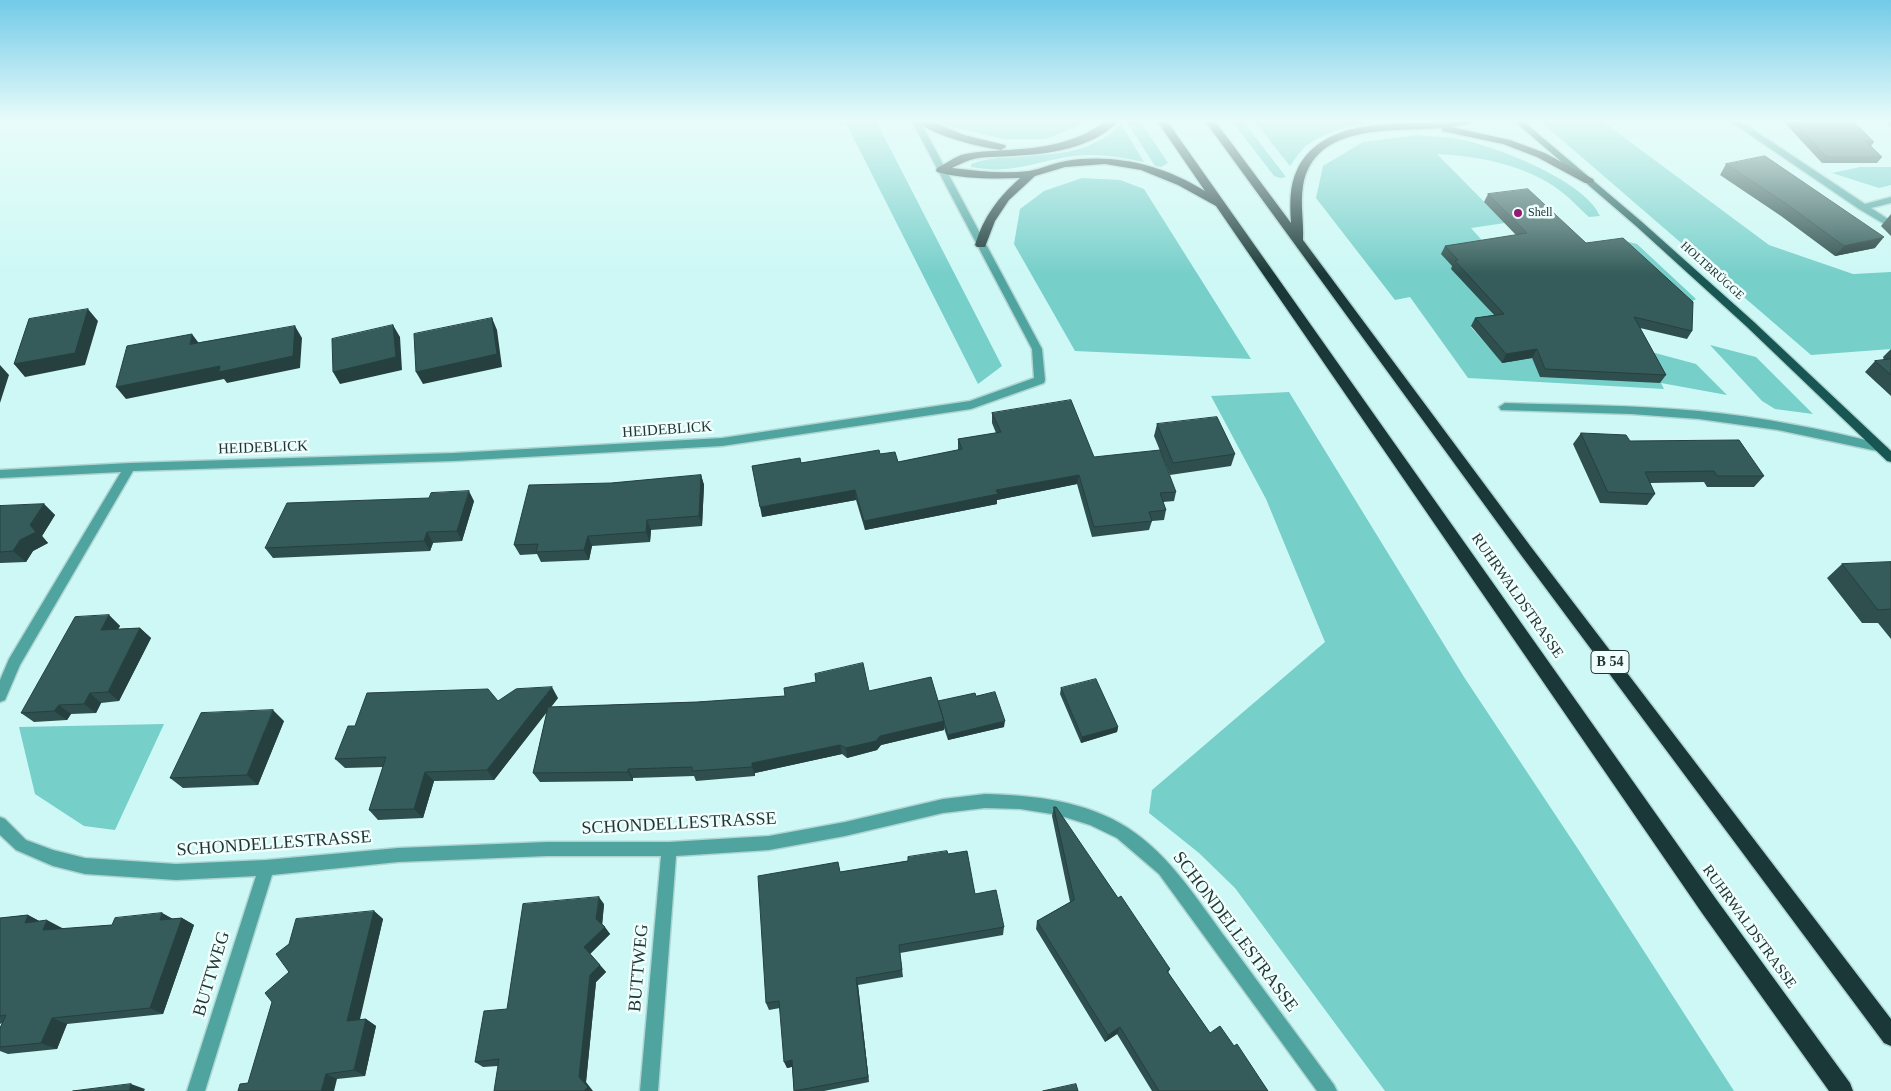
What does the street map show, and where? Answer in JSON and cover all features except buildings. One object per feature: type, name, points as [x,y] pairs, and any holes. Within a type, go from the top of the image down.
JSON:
[{"type":"highway","points":[[961,172],[993,175],[1031,174],[1038,172]]},
{"type":"highway","points":[[1156,172],[1187,184],[1226,211]]},
{"type":"highway","name":"RUHRWALDSTRASSE","points":[[1198,172],[1709,906],[1842,1091]]},
{"type":"highway","name":"B 54","points":[[1247,172],[1526,551],[1891,1036]]},
{"type":"highway","points":[[1298,241],[1296,213],[1298,186],[1302,172]]},
{"type":"highway","points":[[1572,172],[1589,181]]},
{"type":"highway","points":[[982,245],[986,224],[1002,199],[1031,174]]},
{"type":"main road","name":"HOLTBRÜGGE","points":[[1578,172],[1750,324],[1891,458]]},
{"type":"street","name":"HEIDEBLICK","points":[[0,474],[130,467],[454,457],[722,442],[971,405],[1040,380],[1037,348],[942,172]]},
{"type":"street","points":[[1810,172],[1891,225]]},
{"type":"street","points":[[1862,207],[1891,200]]},
{"type":"street","points":[[1505,407],[1672,412],[1724,418],[1841,438],[1882,448]]},
{"type":"street","points":[[0,696],[14,663],[130,467]]},
{"type":"street","name":"SCHONDELLESTRASSE","points":[[0,824],[21,845],[53,858],[85,866],[176,872],[266,868],[398,855],[547,849],[669,849],[769,843],[845,829],[943,806],[985,801],[1020,802],[1049,807],[1093,819],[1122,833],[1165,869],[1328,1091]]},
{"type":"street","name":"BUTTWEG","points":[[649,1091],[669,849]]},
{"type":"street","name":"BUTTWEG","points":[[196,1091],[266,868]]},
{"type":"shaded area","points":[[871,172],[902,172],[1002,366],[978,384]]},
{"type":"shaded area","points":[[1271,172],[1282,172],[1286,177],[1280,178],[1274,176]]},
{"type":"shaded area","points":[[1322,172],[1455,172],[1505,223],[1471,228],[1488,247],[1454,268],[1497,319],[1471,327],[1502,362],[1532,358],[1541,377],[1644,350],[1696,364],[1727,395],[1661,383],[1664,389],[1468,378],[1410,297],[1395,300],[1316,198]]},
{"type":"shaded area","points":[[1528,172],[1548,172],[1563,181],[1592,204],[1600,216],[1589,217],[1559,190]]},
{"type":"shaded area","points":[[1599,172],[1671,172],[1769,245],[1853,274],[1891,272],[1891,349],[1811,355]]},
{"type":"shaded area","points":[[1891,172],[1891,185],[1879,188],[1832,173]]},
{"type":"shaded area","points":[[1082,178],[1120,180],[1144,189],[1251,359],[1075,351],[1014,244],[1020,209],[1044,191]]},
{"type":"shaded area","points":[[1625,241],[1637,244],[1696,299],[1685,305]]},
{"type":"shaded area","points":[[1710,345],[1756,357],[1813,414],[1775,409],[1762,401]]},
{"type":"shaded area","points":[[1289,392],[1464,677],[1582,855],[1734,1091],[1385,1091],[1235,888],[1199,853],[1149,813],[1152,790],[1325,642],[1266,499],[1211,396]]},
{"type":"shaded area","points":[[164,724],[115,830],[84,826],[35,794],[19,727]]},
{"type":"place","name":"Shell","points":[[1518,213]]}]
